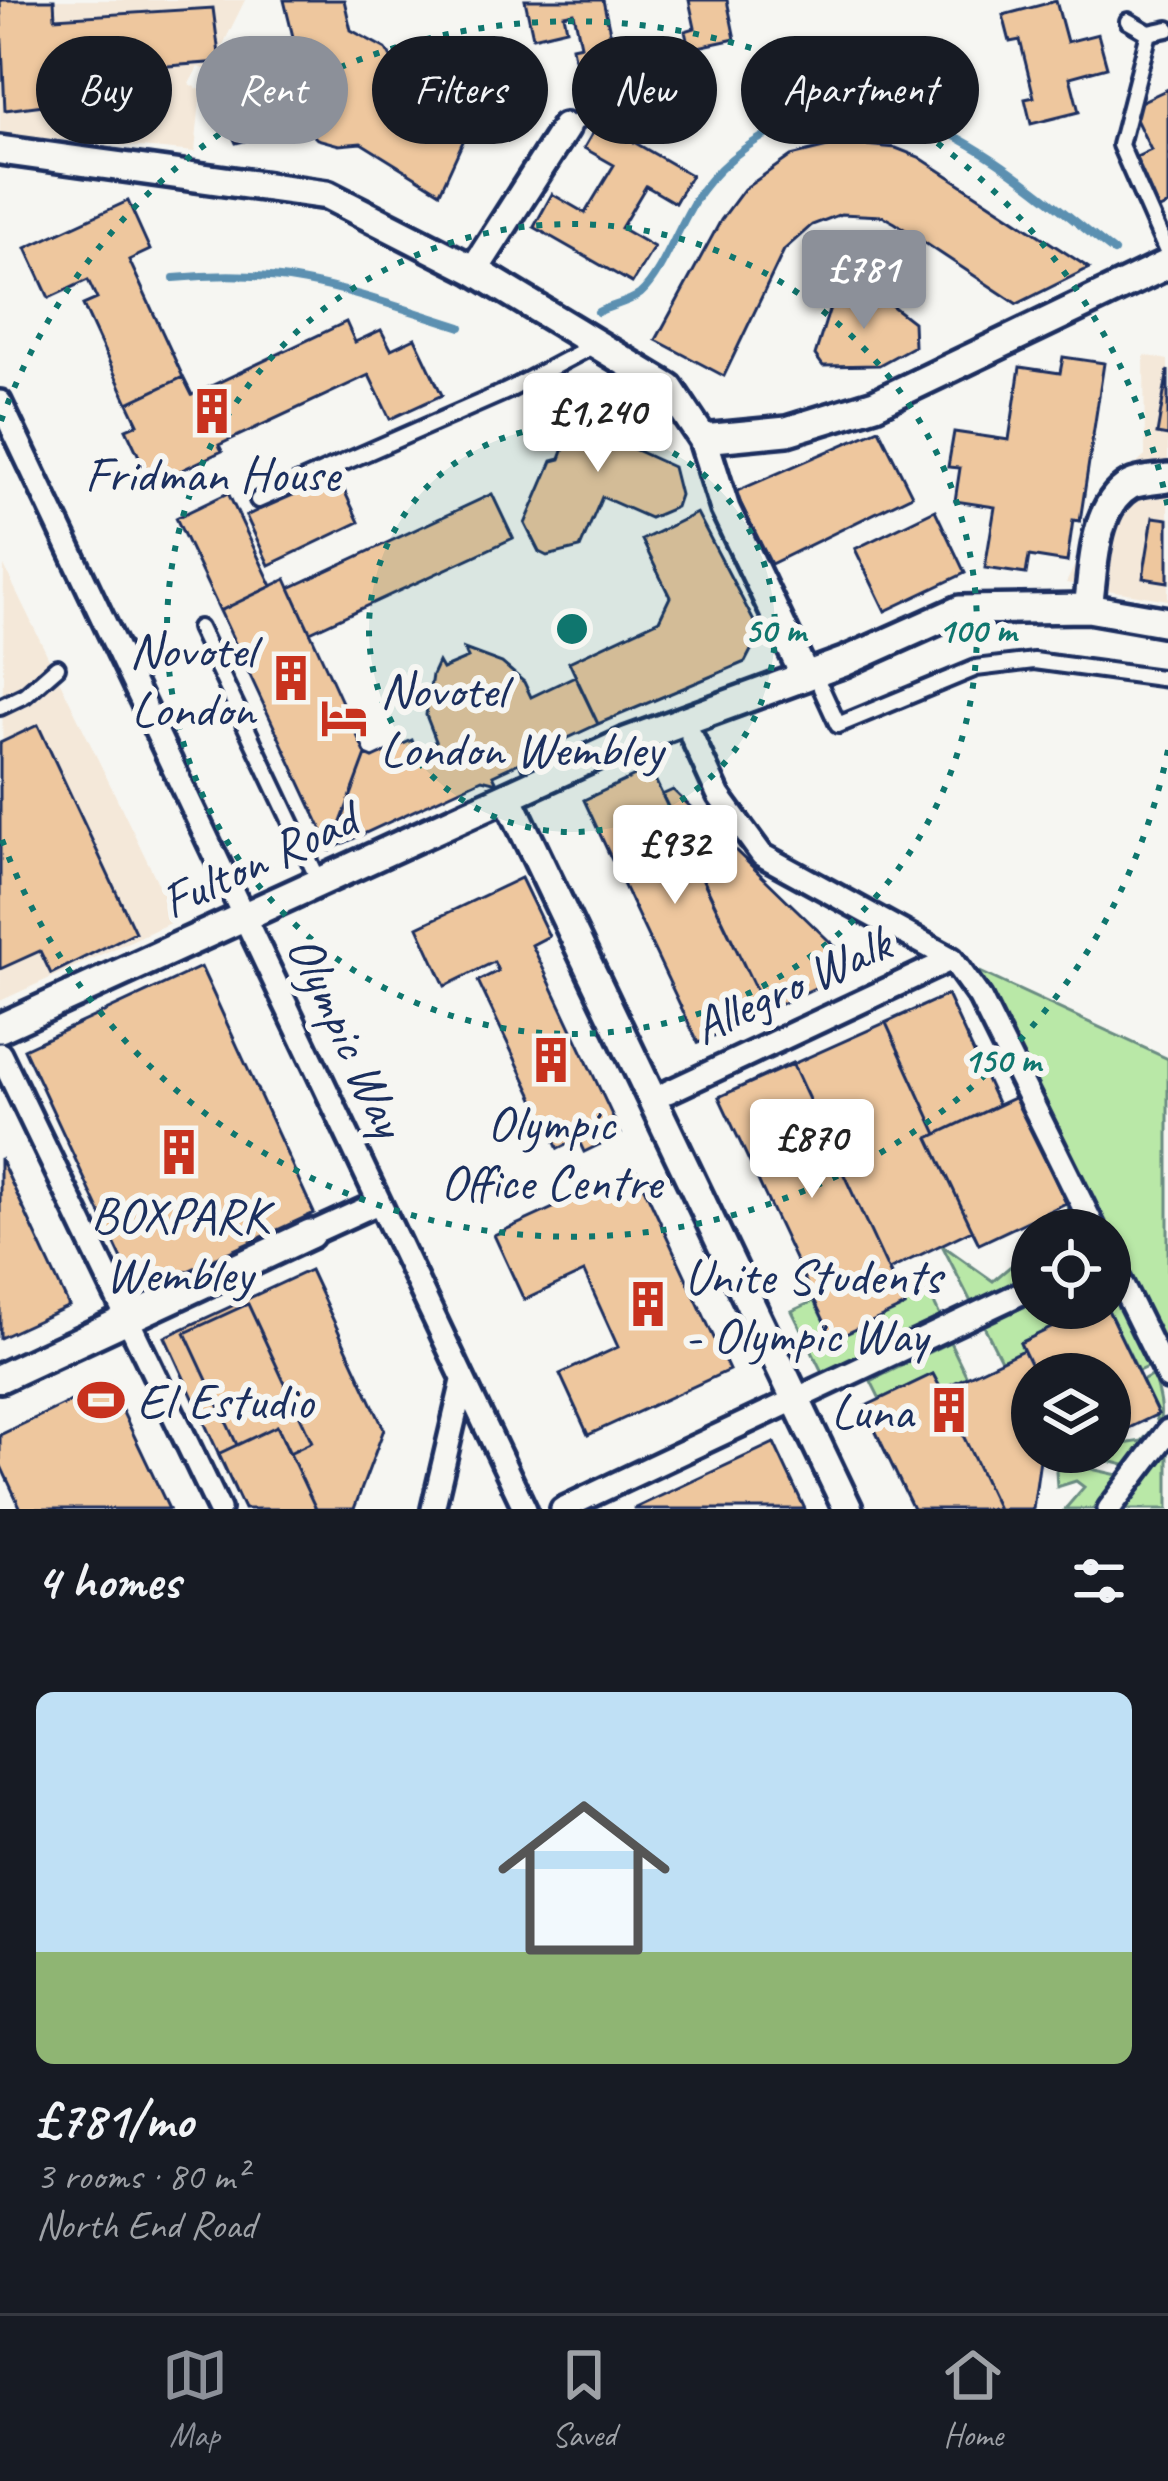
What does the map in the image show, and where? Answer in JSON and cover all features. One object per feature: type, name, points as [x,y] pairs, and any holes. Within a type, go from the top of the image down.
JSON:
[{"type":"street","points":[[474,270],[565,128]]},
{"type":"street","points":[[0,150],[327,195],[474,270],[669,388],[704,439],[725,509],[813,682]]},
{"type":"street","points":[[704,439],[787,431],[875,404],[1168,264]]},
{"type":"street","name":"Olympic Way","points":[[0,402],[525,1509]]},
{"type":"street","points":[[1088,608],[1102,521],[1131,484],[1168,478]]},
{"type":"street","name":"Fulton Road","points":[[0,1028],[626,742],[813,682],[960,610],[1088,608],[1168,622]]},
{"type":"street","points":[[692,737],[719,796],[762,855],[952,959],[980,998],[1085,1209]]},
{"type":"street","points":[[508,797],[848,1509]]},
{"type":"street","name":"Allegro Walk","points":[[668,1092],[952,959]]},
{"type":"street","points":[[0,1054],[124,1320],[219,1509]]},
{"type":"street","points":[[0,1378],[378,1203]]},
{"type":"street","points":[[562,1509],[1011,1298]]},
{"type":"street","points":[[1131,1303],[1168,1378]]},
{"type":"street","points":[[434,1509],[464,1381]]},
{"type":"street","points":[[1108,1509],[1168,1431]]},
{"type":"lane","points":[[1128,21],[1149,33],[1168,29]]},
{"type":"lane","points":[[1149,33],[1120,145],[1168,254]]},
{"type":"lane","points":[[565,128],[572,126]]},
{"type":"lane","points":[[258,500],[488,400],[596,344]]},
{"type":"lane","points":[[199,628],[320,883]]},
{"type":"lane","points":[[813,682],[838,724],[976,668],[1034,661],[1168,679]]},
{"type":"lane","points":[[0,707],[25,695],[57,668]]},
{"type":"shaded area","points":[[0,0],[245,0],[227,36],[196,36],[196,71],[189,84],[196,88],[195,152],[108,144],[172,144],[172,36],[36,36],[36,137],[0,134]]},
{"type":"shaded area","points":[[1144,355],[1168,360],[1168,600],[1066,583],[1114,486],[1145,456]]},
{"type":"shaded area","points":[[4,566],[174,916],[172,922],[0,1001]]},
{"type":"green space","points":[[952,959],[1168,1059],[1168,1379],[1131,1308],[1131,1209],[1069,1209],[1016,1097],[1020,1095]]},
{"type":"green space","points":[[942,1245],[993,1281],[1011,1266],[1011,1284],[972,1304]]},
{"type":"green space","points":[[928,1290],[941,1318],[822,1372],[792,1311],[814,1301],[833,1340]]},
{"type":"green space","points":[[1011,1313],[1011,1329],[1049,1329],[1020,1343],[1023,1350],[1001,1360],[984,1326]]},
{"type":"green space","points":[[1117,1329],[1131,1329],[1149,1366],[1138,1371]]},
{"type":"green space","points":[[950,1342],[967,1377],[941,1389],[933,1374],[880,1399],[871,1381]]},
{"type":"green space","points":[[1153,1375],[1160,1416],[1158,1425],[1154,1433],[1131,1462],[1131,1443],[1142,1441],[1158,1423],[1142,1381]]},
{"type":"green space","points":[[1168,1431],[1168,1509],[1109,1509]]},
{"type":"green space","points":[[1056,1473],[1122,1476],[1096,1509],[1065,1509],[1084,1487],[1076,1481],[1057,1487]]},
{"type":"building","points":[[0,0],[54,0],[55,18],[213,8],[217,36],[196,36],[196,64],[172,66],[172,36],[36,36],[36,106],[5,110]]},
{"type":"building","points":[[284,0],[344,0],[351,30],[372,41],[372,144],[462,144],[440,192],[361,143],[339,145],[335,144],[348,144],[348,36],[293,36]]},
{"type":"building","points":[[525,0],[603,0],[611,36],[579,36],[574,13],[564,15],[567,29],[533,36]]},
{"type":"building","points":[[689,0],[727,0],[735,39],[717,43],[717,36],[686,36],[685,31],[695,28]]},
{"type":"building","points":[[1056,1],[1067,42],[1098,34],[1107,67],[1070,77],[1079,112],[1031,124],[1025,99],[1034,97],[1020,40],[1010,42],[1003,15]]},
{"type":"building","points":[[1168,89],[1168,205],[1151,213],[1126,162],[1151,150],[1130,107]]},
{"type":"building","points":[[586,144],[637,144],[691,175],[675,203],[646,186],[621,228],[654,247],[632,283],[534,227],[552,194],[585,213],[614,165],[584,148]]},
{"type":"building","points":[[840,144],[896,148],[919,157],[1089,268],[1017,304],[882,216],[841,214],[812,225],[784,250],[724,376],[656,340],[721,220],[744,189],[791,156]]},
{"type":"building","points":[[128,201],[150,250],[129,260],[183,377],[128,403],[83,305],[97,299],[88,280],[49,298],[26,248]]},
{"type":"building","points":[[869,288],[913,322],[914,346],[879,365],[823,366],[815,355],[832,301]]},
{"type":"building","name":"Fridman House","points":[[346,322],[355,342],[381,330],[391,349],[415,338],[442,395],[390,419],[369,375],[219,445],[222,451],[152,484],[126,429],[138,424],[128,403],[183,377],[192,395]]},
{"type":"building","points":[[1063,357],[1104,363],[1080,521],[1073,520],[1067,562],[1029,556],[1026,574],[985,568],[995,507],[955,501],[960,468],[948,467],[954,432],[1009,440],[1020,367],[1060,373]]},
{"type":"building","points":[[1168,370],[1168,436],[1157,434]]},
{"type":"building","points":[[613,384],[625,390],[638,417],[623,444],[673,467],[680,495],[676,507],[650,518],[602,497],[580,548],[547,556],[539,552],[525,524],[552,461],[560,459],[585,393]]},
{"type":"building","points":[[879,429],[912,495],[771,564],[735,492]]},
{"type":"building","points":[[336,473],[359,522],[269,565],[246,516]]},
{"type":"building","points":[[228,493],[272,586],[220,611],[176,518]]},
{"type":"building","points":[[492,494],[513,538],[310,632],[290,588]]},
{"type":"building","points":[[935,510],[965,573],[885,611],[855,549]]},
{"type":"building","points":[[697,513],[760,633],[745,662],[598,724],[569,662],[659,620],[670,597],[642,540]]},
{"type":"building","points":[[1153,517],[1168,519],[1168,582],[1143,578]]},
{"type":"building","name":"Novotel London","points":[[286,579],[366,755],[331,849],[220,611]]},
{"type":"building","points":[[464,649],[502,663],[524,682],[531,697],[575,676],[598,724],[532,755],[523,772],[519,763],[493,775],[497,783],[482,779],[331,849],[366,755],[373,758],[412,740],[416,750],[436,741],[426,715],[432,675],[438,662],[442,669],[468,658]]},
{"type":"building","points":[[38,725],[135,932],[51,974],[40,951],[0,969],[0,743]]},
{"type":"building","points":[[650,769],[679,830],[674,832],[678,839],[683,837],[766,1011],[698,1043],[616,869],[622,867],[617,858],[612,860],[584,800]]},
{"type":"building","points":[[673,790],[857,968],[766,1011],[662,795]]},
{"type":"building","name":"Olympic Office Centre","points":[[521,878],[549,936],[532,945],[621,1134],[584,1152],[578,1139],[558,1149],[478,981],[498,971],[494,962],[445,986],[418,927]]},
{"type":"building","name":"BOXPARK Wembley","points":[[201,967],[314,1213],[138,1294],[24,1049]]},
{"type":"building","points":[[947,995],[998,1105],[937,1134],[886,1023]]},
{"type":"building","points":[[947,995],[998,1105],[1016,1097],[1066,1203],[1053,1209],[1011,1209],[1011,1229],[979,1244],[972,1230],[889,1270],[905,1306],[833,1340],[719,1097]]},
{"type":"building","points":[[792,1063],[905,1306],[833,1340],[719,1097]]},
{"type":"building","points":[[1016,1097],[1066,1203],[1053,1209],[1011,1209],[1011,1229],[979,1244],[929,1138]]},
{"type":"building","points":[[0,1158],[69,1306],[0,1338]]},
{"type":"building","points":[[0,1158],[69,1306],[0,1338]]},
{"type":"building","name":"Unite Students - Olympic Way","points":[[636,1170],[729,1370],[588,1435],[560,1374],[618,1347],[584,1272],[524,1300],[494,1235]]},
{"type":"building","points":[[310,1270],[384,1429],[354,1509],[244,1509],[165,1337]]},
{"type":"building","points":[[248,1304],[312,1442],[289,1453],[277,1426],[237,1445],[185,1333]]},
{"type":"building","points":[[1049,1329],[1117,1329],[1129,1353],[1025,1353],[1020,1343]]},
{"type":"building","name":"Luna","points":[[1049,1329],[1117,1329],[1129,1353],[1017,1353],[1023,1350],[1020,1343]]},
{"type":"building","name":"Luna","points":[[1011,1356],[1011,1473],[1038,1473],[1033,1509],[913,1509],[864,1407],[933,1374],[941,1389]]},
{"type":"building","points":[[1131,1358],[1158,1414],[1131,1427]]},
{"type":"building","name":"Luna","points":[[1131,1358],[1158,1414],[1131,1427]]},
{"type":"building","points":[[933,1374],[998,1509],[913,1509],[869,1418],[864,1407]]},
{"type":"building","points":[[109,1383],[169,1509],[21,1509],[0,1464],[0,1435]]},
{"type":"building","points":[[277,1426],[316,1509],[244,1509],[218,1454]]},
{"type":"building","points":[[774,1443],[805,1509],[633,1509]]},
{"type":"waterway","points":[[598,312],[636,297],[649,285],[702,190],[743,150],[793,122],[849,110],[906,116],[962,140],[1114,252]]},
{"type":"waterway","points":[[174,278],[288,279],[353,293],[461,327]]},
{"type":"place","name":"Fridman House","points":[[212,411]]},
{"type":"place","name":"Novotel London","points":[[291,678]]},
{"type":"place","name":"Novotel London Wembley","points":[[344,718]]},
{"type":"place","name":"Olympic Office Centre","points":[[551,1060]]},
{"type":"place","name":"BOXPARK Wembley","points":[[179,1152]]},
{"type":"place","name":"Unite Students - Olympic Way","points":[[648,1304]]},
{"type":"place","name":"El Estudio","points":[[101,1400]]},
{"type":"place","name":"Luna","points":[[949,1410]]}]
